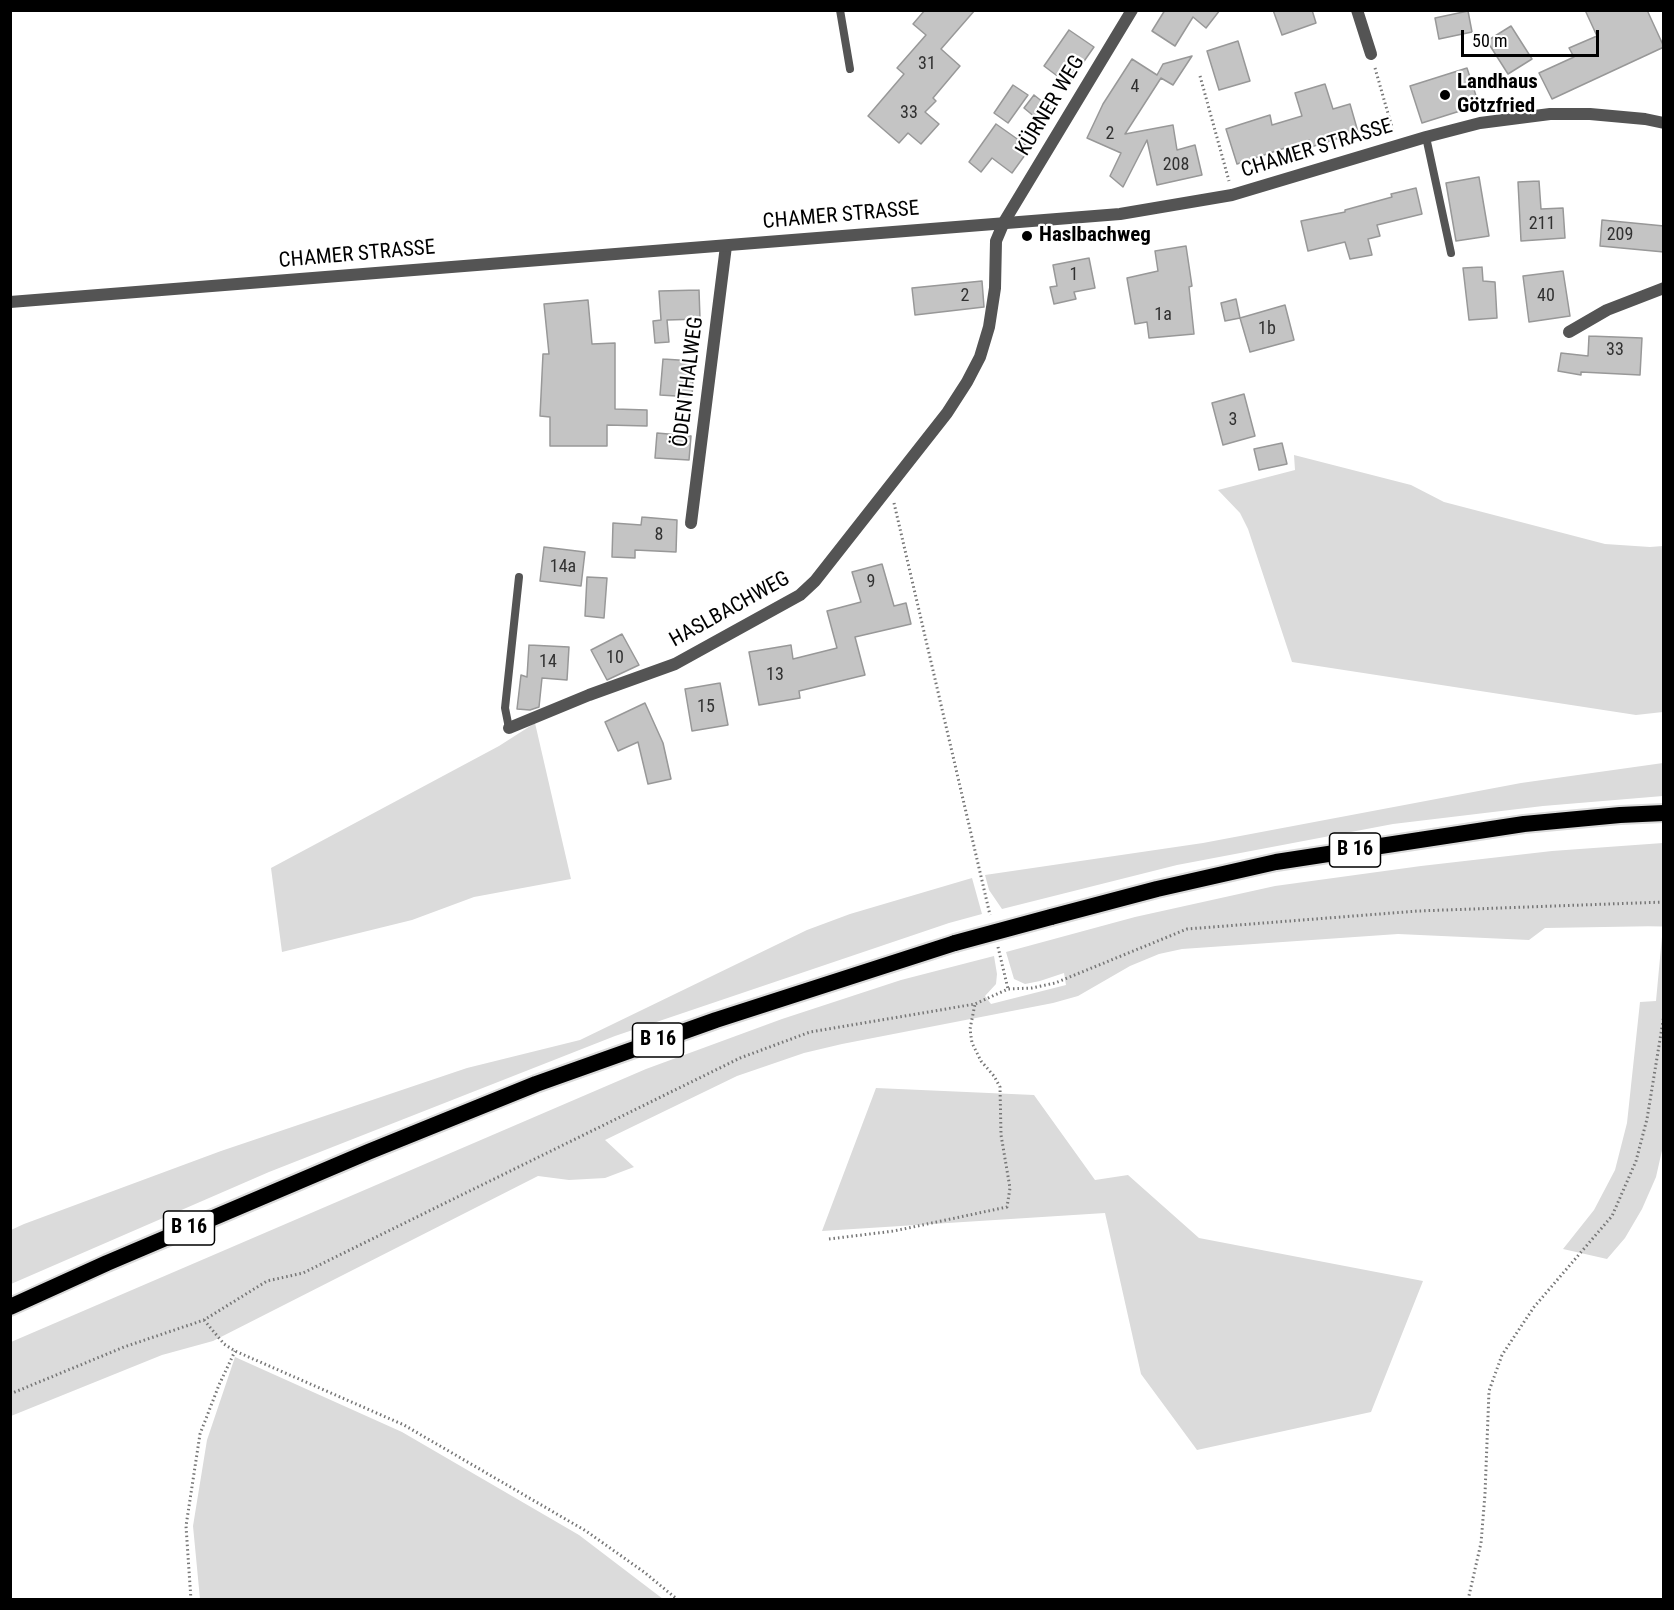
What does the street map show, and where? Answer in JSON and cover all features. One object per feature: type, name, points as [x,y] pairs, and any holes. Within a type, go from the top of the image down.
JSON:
[{"type":"highway","name":"B 16","points":[[10,1307],[107,1263],[357,1157],[536,1084],[716,1020],[955,943],[1157,889],[1276,862],[1524,824],[1664,813]]},
{"type":"street","name":"KÜRNER WEG","points":[[1004,222],[1132,10]]},
{"type":"street","points":[[1357,10],[1371,54]]},
{"type":"street","name":"CHAMER STRASSE","points":[[10,302],[1120,214],[1232,195],[1480,123],[1550,114],[1601,115],[1664,123]]},
{"type":"street","name":"HASLBACHWEG","points":[[509,728],[589,695],[675,664],[800,595],[815,581],[947,413],[967,382],[980,357],[989,327],[995,288],[996,242],[1004,222]]},
{"type":"street","name":"ÖDENTHALWEG","points":[[691,523],[726,246]]},
{"type":"street","points":[[1569,332],[1607,310],[1664,288]]},
{"type":"lane","points":[[840,10],[850,69]]},
{"type":"lane","points":[[1426,137],[1451,253]]},
{"type":"lane","points":[[509,728],[505,708],[519,577]]},
{"type":"path","points":[[1371,54],[1397,146]]},
{"type":"path","points":[[1200,76],[1232,195]]},
{"type":"path","points":[[890,486],[992,921]]},
{"type":"path","points":[[10,1394],[124,1347],[204,1320],[267,1281],[303,1273],[740,1058],[810,1032],[975,1004],[1008,990],[1055,983],[1187,929],[1418,911],[1664,902]]},
{"type":"path","points":[[997,944],[1008,990]]},
{"type":"path","points":[[829,1239],[894,1231],[1007,1207],[1010,1188],[1001,1135],[1000,1087],[981,1061],[972,1042],[970,1029],[975,1004]]},
{"type":"path","points":[[1468,1599],[1481,1543],[1489,1391],[1502,1354],[1534,1307],[1612,1216],[1636,1161],[1647,1119],[1664,1015]]},
{"type":"path","points":[[204,1320],[213,1333],[235,1351],[404,1425],[586,1531],[678,1599]]},
{"type":"path","points":[[191,1599],[186,1526],[200,1434],[235,1351]]},
{"type":"shaded area","points":[[1294,455],[1411,485],[1444,502],[1605,544],[1663,546],[1663,712],[1636,715],[1292,662],[1248,529],[1240,513],[1218,490],[1295,470]]},
{"type":"shaded area","points":[[535,723],[571,879],[474,897],[412,920],[282,952],[271,868],[499,746]]},
{"type":"shaded area","points":[[1663,763],[1663,796],[1543,806],[1393,824],[1177,865],[1002,909],[989,890],[985,875],[1203,843],[1521,783]]},
{"type":"shaded area","points":[[1663,843],[1663,926],[1545,928],[1529,940],[1398,934],[1182,949],[1159,954],[1130,966],[1078,996],[1053,1003],[842,1044],[804,1053],[737,1076],[605,1140],[634,1167],[605,1178],[569,1180],[538,1176],[213,1341],[162,1355],[11,1416],[11,1342],[646,1069],[782,1019],[901,980],[994,956],[996,984],[985,996],[991,1004],[1066,985],[1064,973],[1025,984],[1014,979],[1006,952],[1135,917],[1275,886],[1552,851]]},
{"type":"shaded area","points":[[972,878],[982,914],[949,923],[615,1036],[269,1172],[11,1284],[11,1230],[24,1224],[221,1151],[467,1068],[580,1040],[807,930],[850,914]]},
{"type":"shaded area","points":[[1663,926],[1663,1146],[1656,1177],[1642,1209],[1625,1238],[1607,1259],[1563,1249],[1594,1210],[1615,1170],[1627,1123],[1640,1002],[1656,1001]]},
{"type":"shaded area","points":[[876,1088],[1034,1095],[1095,1180],[1128,1175],[1199,1238],[1423,1281],[1371,1412],[1197,1450],[1141,1374],[1105,1213],[822,1231]]},
{"type":"shaded area","points":[[235,1357],[402,1432],[579,1535],[663,1599],[200,1599],[193,1526],[207,1440]]},
{"type":"building","points":[[925,10],[975,10],[941,49],[960,66],[933,98],[936,101],[925,112],[939,124],[921,144],[908,133],[899,143],[868,116],[904,74],[897,68],[926,35],[913,24]]},
{"type":"building","points":[[1165,10],[1220,10],[1206,28],[1193,17],[1175,46],[1152,31]]},
{"type":"building","points":[[1273,10],[1312,10],[1316,23],[1282,35]]},
{"type":"building","points":[[1585,10],[1647,10],[1664,47],[1552,99],[1539,73],[1574,57],[1569,48],[1597,36]]},
{"type":"building","points":[[1468,11],[1472,32],[1439,39],[1435,18]]},
{"type":"building","points":[[1511,26],[1532,59],[1508,74],[1487,41]]},
{"type":"building","points":[[1069,30],[1094,47],[1068,84],[1044,66]]},
{"type":"building","points":[[1238,41],[1250,81],[1219,90],[1207,51]]},
{"type":"building","points":[[1192,56],[1173,85],[1161,78],[1125,134],[1173,125],[1177,150],[1195,145],[1202,175],[1157,185],[1147,140],[1123,187],[1110,176],[1121,153],[1087,138],[1103,104],[1132,59],[1157,75],[1163,64]]},
{"type":"building","name":"Landhaus Götzfried","points":[[1467,68],[1479,105],[1422,123],[1410,86]]},
{"type":"building","points":[[1325,84],[1333,109],[1350,104],[1358,132],[1311,147],[1309,140],[1237,164],[1226,129],[1270,115],[1272,125],[1302,116],[1295,93]]},
{"type":"building","points":[[1013,85],[1028,95],[1008,123],[994,113]]},
{"type":"building","points":[[1034,95],[1053,110],[1042,123],[1024,108]]},
{"type":"building","points":[[996,124],[1030,148],[1012,173],[992,158],[981,172],[969,162]]},
{"type":"building","points":[[1479,177],[1489,236],[1456,241],[1446,183]]},
{"type":"building","points":[[1539,181],[1541,209],[1563,208],[1565,238],[1521,241],[1518,182]]},
{"type":"building","points":[[1416,188],[1422,214],[1377,225],[1380,236],[1368,239],[1372,255],[1350,259],[1345,242],[1308,251],[1301,221],[1345,212],[1345,210],[1392,197],[1391,194]]},
{"type":"building","points":[[1602,220],[1664,226],[1664,252],[1600,246]]},
{"type":"building","points":[[1186,246],[1192,286],[1189,287],[1194,334],[1149,338],[1147,322],[1135,324],[1127,278],[1158,271],[1155,251]]},
{"type":"building","points":[[1089,258],[1095,288],[1074,292],[1076,299],[1054,304],[1050,287],[1057,286],[1053,265]]},
{"type":"building","points":[[1482,267],[1483,281],[1495,282],[1497,318],[1469,320],[1463,268]]},
{"type":"building","points":[[1563,271],[1570,316],[1529,322],[1523,276]]},
{"type":"building","points":[[982,281],[984,307],[915,315],[912,288]]},
{"type":"building","points":[[699,290],[700,319],[667,320],[669,342],[655,343],[653,321],[661,320],[659,291]]},
{"type":"building","points":[[1236,299],[1240,318],[1225,321],[1221,303]]},
{"type":"building","points":[[588,300],[592,344],[615,343],[615,409],[647,410],[647,426],[607,425],[607,446],[550,446],[550,417],[540,416],[543,354],[549,354],[544,304]]},
{"type":"building","points":[[1285,305],[1294,340],[1250,352],[1240,318]]},
{"type":"building","points":[[1589,336],[1642,338],[1640,375],[1581,372],[1581,375],[1558,371],[1561,353],[1588,356]]},
{"type":"building","points":[[663,359],[694,361],[692,397],[660,395]]},
{"type":"building","points":[[1244,394],[1255,436],[1223,445],[1212,403]]},
{"type":"building","points":[[657,433],[691,436],[689,460],[655,458]]},
{"type":"building","points":[[1282,443],[1287,464],[1259,470],[1254,449]]},
{"type":"building","points":[[642,517],[677,520],[676,552],[635,550],[635,558],[612,557],[613,523],[641,525]]},
{"type":"building","points":[[544,547],[585,552],[581,586],[540,581]]},
{"type":"building","points":[[882,564],[894,606],[906,603],[911,624],[855,637],[865,675],[799,691],[800,698],[759,705],[749,652],[791,645],[793,659],[837,648],[827,611],[861,602],[852,572]]},
{"type":"building","points":[[587,577],[607,578],[604,618],[585,616]]},
{"type":"building","points":[[622,634],[639,665],[607,680],[591,650]]},
{"type":"building","points":[[529,645],[569,647],[567,680],[542,678],[539,707],[530,710],[517,709],[521,675],[527,677]]},
{"type":"building","points":[[720,683],[728,725],[692,731],[685,689]]},
{"type":"building","points":[[645,703],[663,743],[671,779],[648,784],[638,742],[618,751],[605,722]]},
{"type":"place","name":"Landhaus Götzfried","points":[[1445,95]]},
{"type":"place","name":"Haslbachweg","points":[[1027,236]]}]
